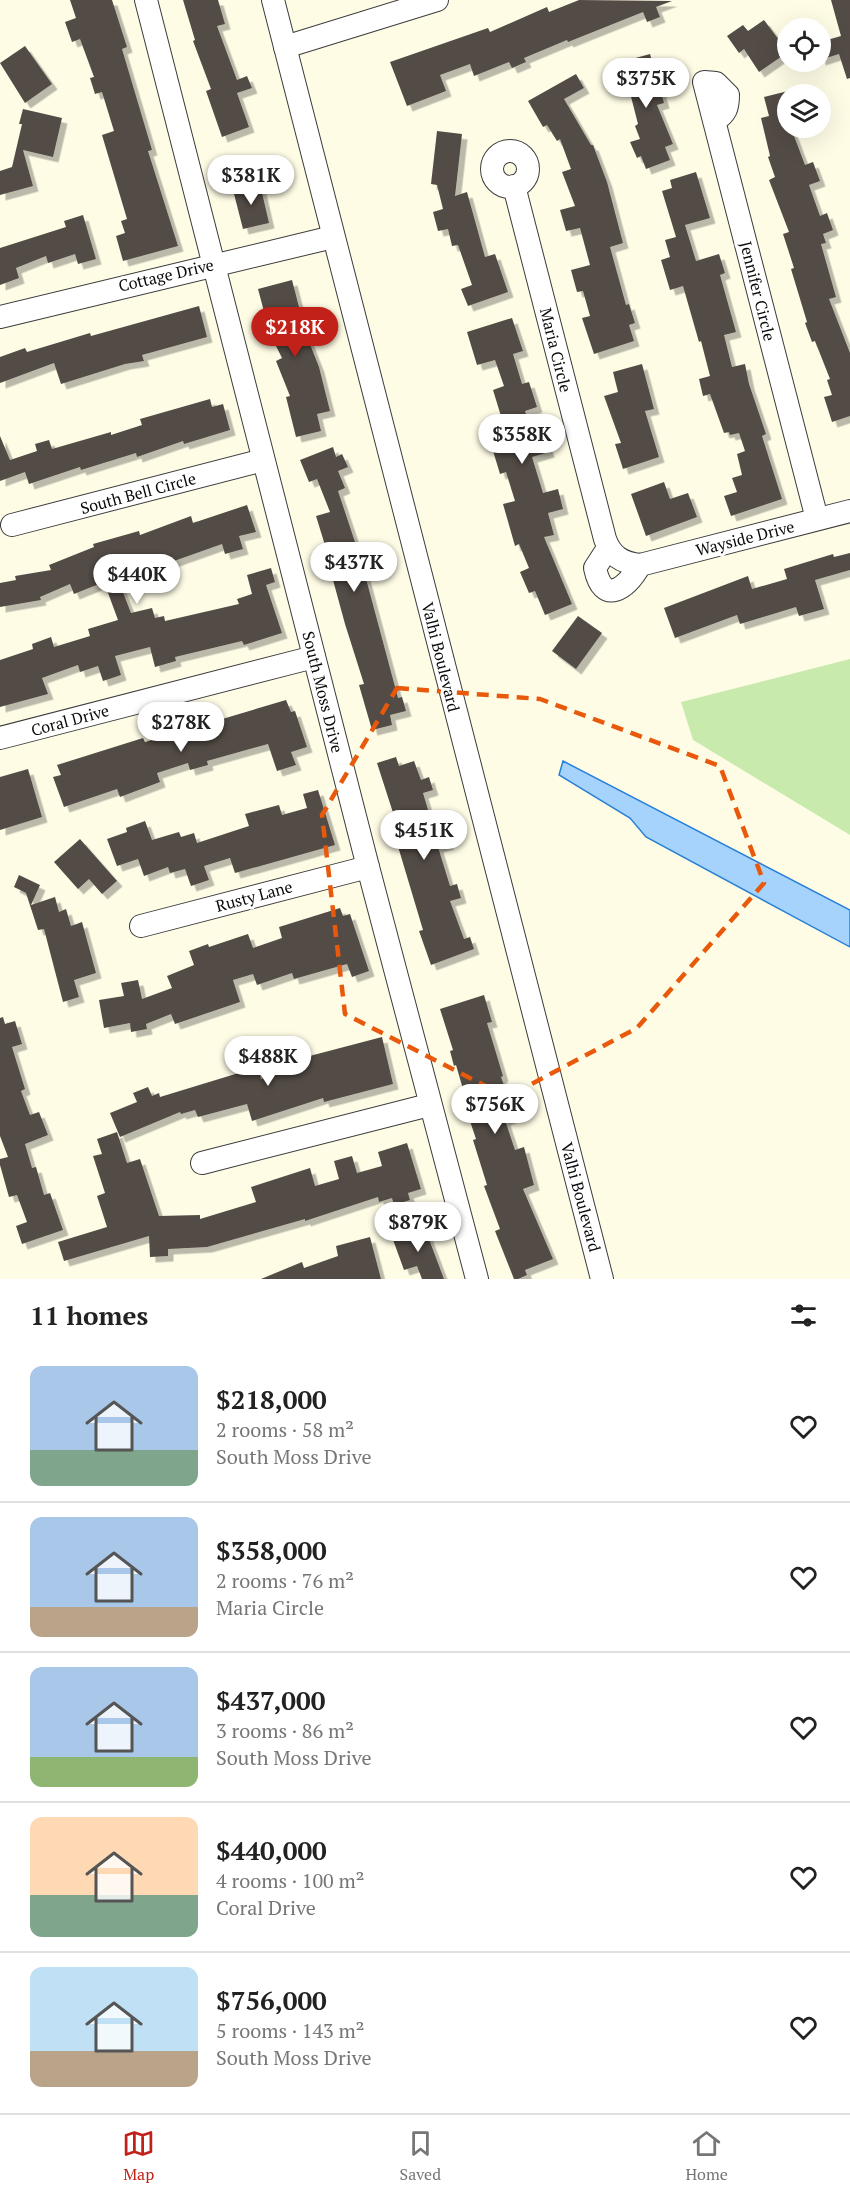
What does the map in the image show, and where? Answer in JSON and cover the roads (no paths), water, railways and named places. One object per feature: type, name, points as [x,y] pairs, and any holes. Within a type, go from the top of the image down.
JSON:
[{"type":"street","name":"South Moss Drive","points":[[146,0],[429,1105],[477,1279]]},
{"type":"street","name":"Valhi Boulevard","points":[[273,0],[602,1279]]},
{"type":"street","points":[[285,47],[437,0]]},
{"type":"street","name":"Jennifer Circle","points":[[704,82],[817,519]]},
{"type":"street","name":"Maria Circle","points":[[514,186],[608,548]]},
{"type":"street","name":"Cottage Drive","points":[[0,317],[333,237]]},
{"type":"street","name":"South Bell Circle","points":[[12,525],[263,460]]},
{"type":"street","name":"Wayside Drive","points":[[640,565],[850,511]]},
{"type":"street","points":[[608,548],[618,559],[640,565],[622,589],[614,591],[605,589],[597,580],[595,568],[608,548]]},
{"type":"street","name":"Coral Drive","points":[[0,738],[314,657]]},
{"type":"street","name":"Rusty Lane","points":[[141,926],[368,867]]},
{"type":"street","points":[[202,1163],[429,1105]]},
{"type":"water","points":[[563,761],[850,910],[850,947],[646,837],[630,818],[559,775]]}]
